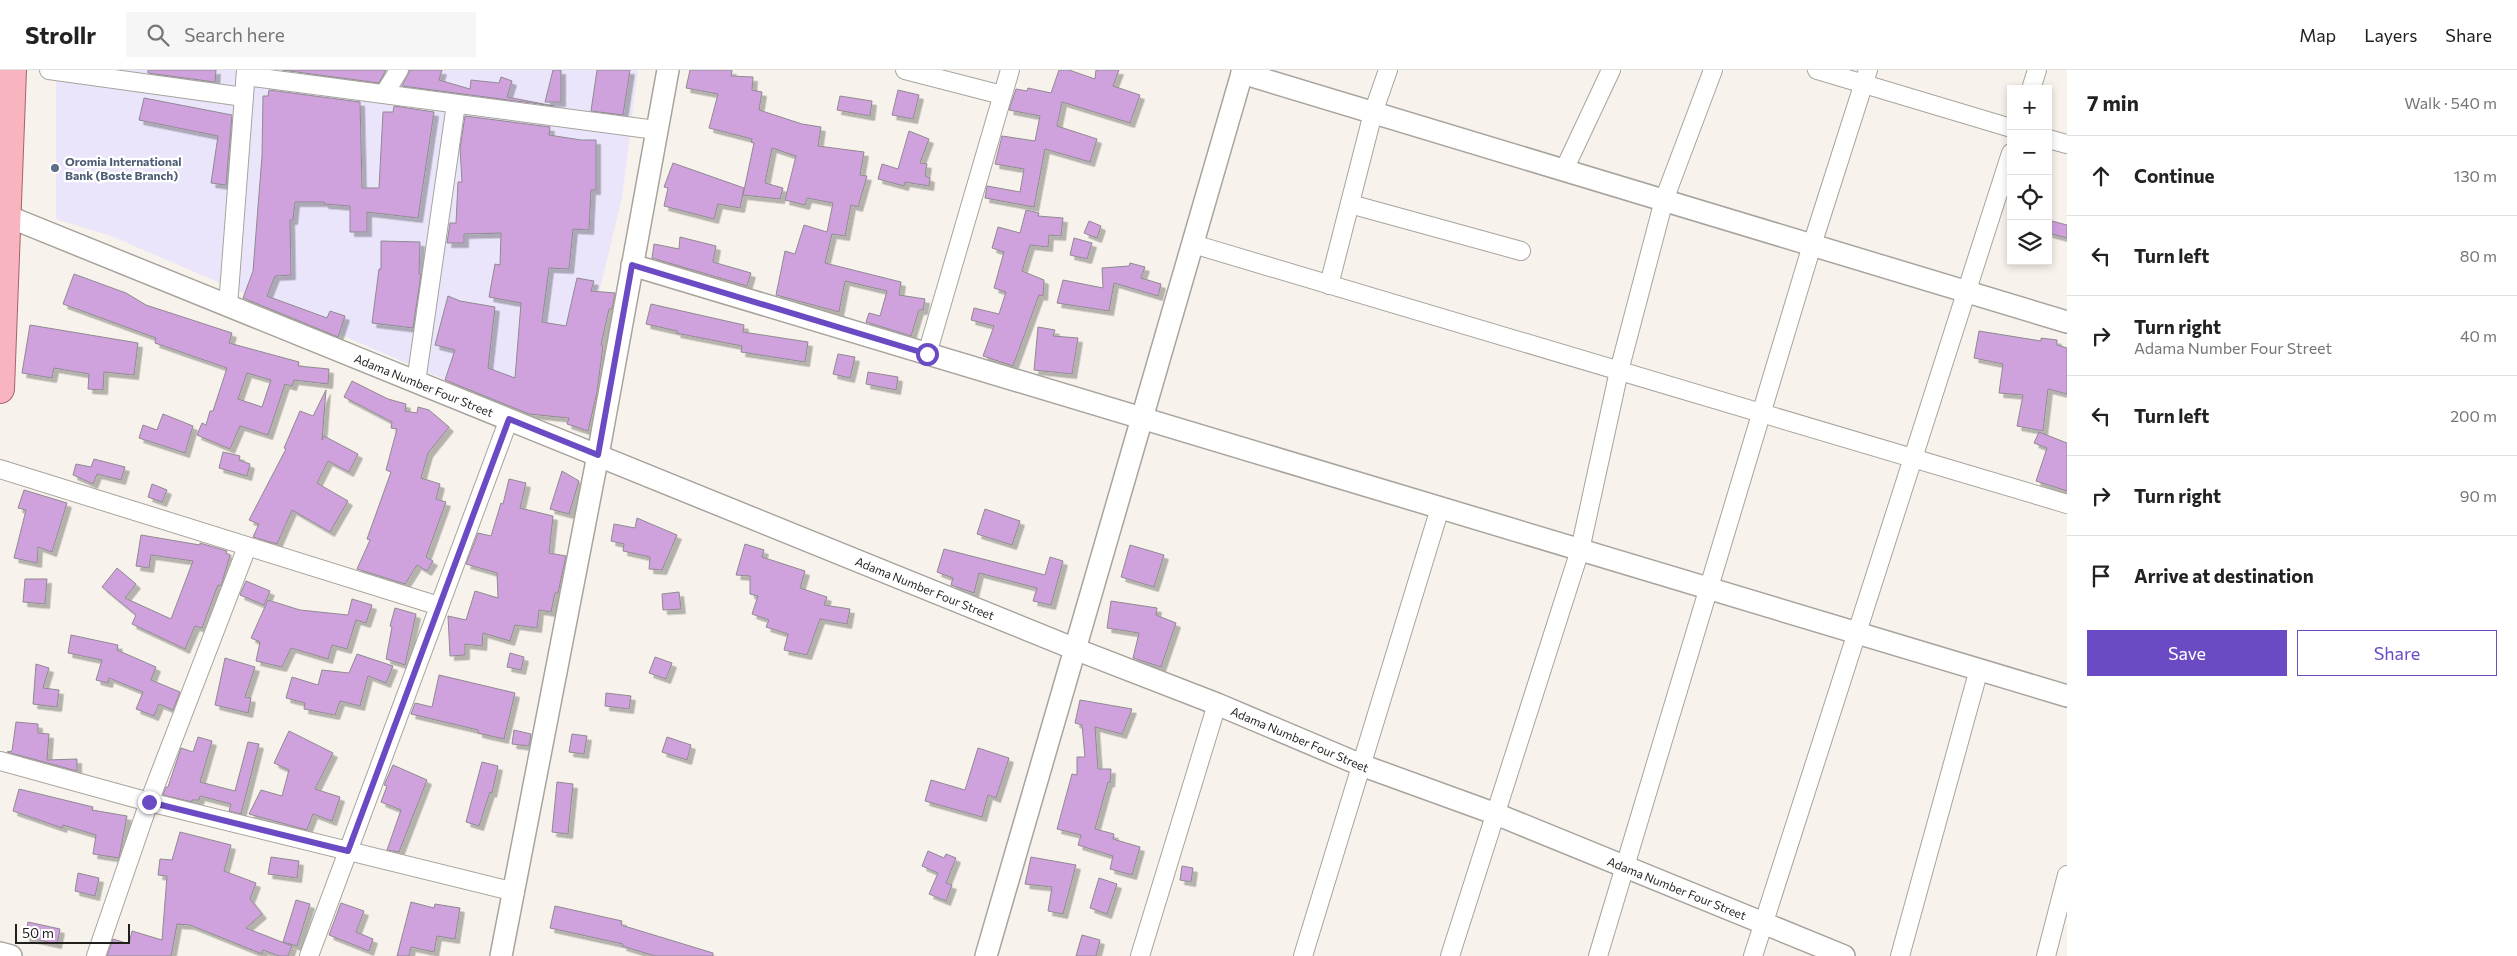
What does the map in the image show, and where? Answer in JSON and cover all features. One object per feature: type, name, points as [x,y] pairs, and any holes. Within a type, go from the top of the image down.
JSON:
[{"type":"main road","points":[[0,389],[12,70]]},
{"type":"street","points":[[49,70],[244,97]]},
{"type":"street","points":[[384,94],[399,70]]},
{"type":"street","points":[[501,956],[515,892],[598,455],[668,70]]},
{"type":"street","points":[[905,70],[1002,95]]},
{"type":"street","points":[[927,354],[1010,70]]},
{"type":"street","points":[[1329,284],[1373,113],[1388,70]]},
{"type":"street","points":[[1564,170],[1611,70]]},
{"type":"street","points":[[1450,956],[1580,550],[1620,371],[1664,200],[1713,70]]},
{"type":"street","points":[[1817,70],[1866,77],[2007,127]]},
{"type":"street","points":[[2032,85],[2037,70]]},
{"type":"street","points":[[986,956],[1243,72],[2067,322]]},
{"type":"street","points":[[228,306],[246,73],[384,94],[656,130]]},
{"type":"street","points":[[1598,956],[1812,245],[1866,77]]},
{"type":"street","points":[[416,382],[456,104]]},
{"type":"street","points":[[2052,140],[2067,144]]},
{"type":"street","points":[[1753,956],[2007,165]]},
{"type":"street","points":[[1350,204],[1521,250]]},
{"type":"street","name":"Adama Number Four Street","points":[[7,216],[1075,649],[1217,704],[1362,766],[1496,814],[1624,868],[1844,956]]},
{"type":"street","points":[[1193,244],[2067,504]]},
{"type":"street","points":[[632,265],[2067,696]]},
{"type":"street","points":[[309,956],[509,419]]},
{"type":"street","points":[[0,469],[439,606]]},
{"type":"street","points":[[1303,956],[1440,508]]},
{"type":"street","points":[[96,956],[149,802],[247,547]]},
{"type":"street","points":[[1900,956],[1979,669]]},
{"type":"street","points":[[1140,956],[1217,704]]},
{"type":"street","points":[[0,761],[149,802],[515,892]]},
{"type":"street","points":[[2046,956],[2067,875]]},
{"type":"street","points":[[0,953],[11,956]]},
{"type":"shaded area","points":[[56,70],[638,70],[622,198],[584,354],[554,418],[483,396],[111,236],[56,219]]},
{"type":"building","points":[[148,70],[216,70],[215,82],[148,73]]},
{"type":"building","points":[[282,70],[386,70],[379,83]]},
{"type":"building","points":[[410,70],[442,70],[439,80],[470,89],[471,80],[499,83],[501,77],[512,81],[507,97],[554,106],[402,86]]},
{"type":"building","points":[[553,70],[561,70],[561,102],[545,102]]},
{"type":"building","points":[[597,70],[630,70],[623,115],[591,111]]},
{"type":"building","points":[[690,70],[732,70],[731,76],[753,77],[752,90],[762,92],[759,110],[802,124],[821,127],[818,146],[864,152],[860,175],[867,176],[858,207],[851,205],[845,236],[832,234],[825,263],[901,282],[899,295],[925,299],[923,310],[919,310],[911,336],[866,322],[869,313],[880,316],[887,291],[845,281],[839,312],[776,295],[785,251],[795,254],[804,225],[827,232],[833,203],[807,198],[805,205],[785,200],[796,156],[772,148],[765,183],[783,188],[780,199],[743,195],[754,143],[751,142],[752,139],[709,128],[718,94],[686,88]]},
{"type":"building","points":[[1059,70],[1069,70],[1095,79],[1096,70],[1119,70],[1113,86],[1140,95],[1130,123],[1062,102],[1057,126],[1097,139],[1090,162],[1045,149],[1034,207],[985,198],[987,186],[1020,192],[1024,169],[995,164],[1002,136],[1035,141],[1040,116],[1009,110],[1016,89],[1027,91],[1028,88],[1051,93]]},
{"type":"building","points":[[269,90],[360,102],[362,188],[379,188],[383,112],[393,112],[394,106],[434,112],[418,218],[367,212],[367,232],[350,232],[350,206],[324,204],[324,202],[295,202],[293,220],[290,220],[291,275],[275,276],[267,296],[327,318],[330,311],[345,316],[338,337],[243,298],[253,271],[262,156],[263,96],[268,96]]},
{"type":"building","points":[[898,90],[919,95],[913,119],[892,115]]},
{"type":"building","points":[[840,96],[872,101],[870,116],[837,110]]},
{"type":"building","points":[[144,98],[232,115],[226,185],[211,183],[218,136],[139,120]]},
{"type":"building","points":[[465,116],[550,127],[549,135],[581,140],[596,140],[596,190],[591,190],[589,230],[573,229],[569,269],[549,268],[542,322],[566,326],[577,278],[594,281],[591,291],[615,293],[612,309],[609,309],[601,345],[603,346],[597,392],[588,431],[567,424],[569,418],[529,414],[445,380],[455,350],[435,345],[448,296],[460,301],[495,307],[488,368],[515,378],[521,303],[489,297],[495,264],[500,265],[501,233],[464,234],[464,243],[447,243],[450,223],[456,223],[458,182],[462,182],[460,148]]},
{"type":"building","points":[[909,131],[929,139],[920,163],[927,164],[925,176],[930,178],[929,186],[905,182],[904,186],[878,179],[882,164],[898,169]]},
{"type":"building","points":[[673,163],[744,188],[740,208],[718,204],[714,219],[664,206],[668,188],[664,187]]},
{"type":"building","points":[[1026,210],[1039,213],[1038,216],[1063,218],[1061,236],[1049,235],[1048,247],[1030,245],[1022,271],[1044,280],[1043,296],[1039,295],[1013,366],[983,356],[994,326],[971,320],[974,308],[999,314],[1006,292],[994,288],[1004,252],[992,248],[998,227],[1020,233]]},
{"type":"building","points":[[1089,221],[1101,226],[1097,238],[1084,233]]},
{"type":"building","points":[[2052,221],[2067,225],[2067,238],[2052,234]]},
{"type":"building","points":[[680,237],[716,246],[713,262],[751,273],[747,286],[652,258],[654,244],[679,249]]},
{"type":"building","points":[[1074,238],[1092,243],[1087,259],[1070,255]]},
{"type":"building","points":[[381,241],[420,242],[419,274],[421,274],[413,328],[372,323],[379,269],[381,269]]},
{"type":"building","points":[[1130,263],[1145,267],[1141,278],[1161,284],[1158,296],[1114,283],[1109,311],[1057,303],[1063,280],[1103,288],[1102,268],[1129,266]]},
{"type":"building","points":[[74,274],[126,293],[146,305],[232,333],[229,343],[299,362],[298,366],[329,369],[328,384],[294,380],[292,386],[285,384],[268,435],[240,426],[230,449],[197,435],[202,423],[206,425],[210,411],[213,411],[227,368],[155,343],[156,338],[63,304]],"holes":[[[247,373],[271,380],[262,407],[238,399]]]},
{"type":"building","points":[[651,304],[744,325],[743,332],[808,342],[805,362],[741,352],[742,346],[676,333],[677,331],[646,324]]},
{"type":"building","points":[[30,325],[138,343],[134,375],[104,372],[103,390],[88,389],[89,374],[54,368],[52,378],[22,373]]},
{"type":"building","points":[[1038,327],[1055,330],[1053,336],[1078,338],[1072,374],[1034,370]]},
{"type":"building","points":[[1979,331],[2041,341],[2041,338],[2057,340],[2057,345],[2067,348],[2067,394],[2048,389],[2043,431],[2017,426],[2023,395],[1999,393],[2003,364],[1974,358]]},
{"type":"building","points":[[838,354],[855,357],[850,378],[833,374]]},
{"type":"building","points":[[868,372],[898,377],[896,390],[866,384]]},
{"type":"building","points":[[352,381],[388,399],[406,404],[405,411],[417,413],[418,407],[429,410],[449,427],[428,453],[421,478],[440,484],[436,499],[446,502],[426,557],[433,561],[427,571],[417,565],[405,584],[357,569],[370,540],[367,539],[391,472],[386,470],[397,429],[391,428],[392,422],[344,397]]},
{"type":"building","points":[[326,390],[322,440],[324,436],[358,454],[349,472],[328,461],[317,483],[348,501],[330,532],[292,510],[277,544],[253,537],[259,524],[249,520],[286,449],[284,448],[300,411],[313,416]]},
{"type":"building","points":[[163,414],[193,426],[185,453],[139,438],[143,425],[157,430]]},
{"type":"building","points":[[2039,432],[2067,443],[2067,491],[2036,481],[2047,448],[2034,443]]},
{"type":"building","points":[[223,452],[240,456],[239,460],[250,464],[247,476],[219,468]]},
{"type":"building","points":[[94,459],[125,467],[121,480],[97,474],[93,484],[73,475],[76,464],[91,467]]},
{"type":"building","points":[[562,471],[579,481],[569,514],[550,509]]},
{"type":"building","points":[[509,479],[526,483],[520,508],[553,516],[549,553],[566,556],[558,593],[555,593],[551,612],[539,610],[537,628],[515,625],[510,641],[483,633],[482,646],[465,644],[465,655],[450,656],[448,616],[466,620],[475,591],[498,598],[497,573],[466,564],[478,533],[491,536],[501,503],[503,504]]},
{"type":"building","points":[[152,484],[167,490],[162,502],[148,497]]},
{"type":"building","points":[[24,490],[67,503],[52,552],[38,547],[37,563],[14,558],[26,510],[18,508]]},
{"type":"building","points":[[985,509],[1020,521],[1012,545],[977,534]]},
{"type":"building","points":[[637,518],[677,535],[662,570],[649,569],[650,557],[623,551],[624,544],[611,541],[614,524],[635,528]]},
{"type":"building","points":[[141,535],[200,545],[200,543],[227,551],[226,553],[230,555],[221,586],[218,585],[202,628],[195,626],[185,649],[132,624],[136,615],[102,587],[117,568],[136,584],[125,598],[171,619],[193,561],[151,555],[149,568],[136,566]]},
{"type":"building","points":[[745,544],[764,550],[762,557],[805,571],[800,588],[827,597],[824,605],[850,609],[847,624],[820,619],[807,655],[784,650],[788,634],[766,627],[769,620],[752,614],[758,596],[750,594],[750,576],[736,575]]},
{"type":"building","points":[[1130,545],[1164,555],[1154,587],[1121,577]]},
{"type":"building","points":[[944,549],[1045,575],[1050,557],[1063,561],[1051,605],[1033,601],[1037,588],[979,573],[974,593],[951,585],[953,578],[937,572]]},
{"type":"building","points":[[25,579],[47,579],[45,604],[23,602]]},
{"type":"building","points":[[246,581],[270,591],[264,605],[240,595]]},
{"type":"building","points":[[679,592],[681,609],[663,610],[662,594]]},
{"type":"building","points":[[352,599],[372,605],[366,623],[356,620],[347,649],[332,645],[328,659],[291,648],[282,667],[256,661],[260,642],[251,638],[268,600],[300,610],[348,615]]},
{"type":"building","points":[[1111,601],[1157,608],[1156,615],[1176,623],[1161,667],[1133,658],[1139,633],[1107,628]]},
{"type":"building","points":[[395,608],[416,614],[405,665],[386,659],[392,627],[390,626]]},
{"type":"building","points":[[71,635],[118,645],[117,650],[156,667],[151,680],[180,692],[173,710],[159,704],[154,716],[136,709],[143,692],[109,678],[108,683],[96,680],[102,660],[68,653]]},
{"type":"building","points":[[510,653],[524,657],[521,670],[507,667]]},
{"type":"building","points":[[357,654],[393,666],[386,683],[368,676],[360,706],[340,701],[335,715],[304,709],[305,703],[286,698],[292,677],[318,685],[322,670],[349,673]]},
{"type":"building","points":[[655,657],[672,663],[666,679],[649,673]]},
{"type":"building","points":[[225,658],[255,667],[245,697],[251,698],[248,713],[215,705]]},
{"type":"building","points":[[36,664],[49,668],[43,688],[59,690],[57,707],[33,704]]},
{"type":"building","points":[[439,675],[515,693],[504,739],[478,733],[478,730],[411,714],[415,703],[432,707]]},
{"type":"building","points":[[606,693],[631,696],[629,709],[605,706]]},
{"type":"building","points":[[1080,700],[1132,709],[1122,734],[1095,727],[1098,769],[1111,769],[1110,783],[1108,782],[1095,829],[1114,834],[1113,839],[1140,847],[1132,875],[1110,869],[1113,856],[1078,845],[1081,835],[1057,829],[1072,774],[1077,775],[1077,757],[1085,757],[1082,725],[1075,723]]},
{"type":"building","points":[[16,722],[38,724],[38,733],[49,734],[47,760],[77,759],[77,771],[7,752],[12,751]]},
{"type":"building","points":[[514,730],[531,734],[529,746],[512,744]]},
{"type":"building","points":[[289,731],[333,753],[315,789],[340,797],[332,821],[313,814],[307,830],[249,814],[261,790],[282,796],[289,770],[274,763]]},
{"type":"building","points":[[572,734],[587,736],[584,754],[569,752]]},
{"type":"building","points":[[198,737],[212,741],[200,782],[235,791],[248,742],[259,744],[241,814],[229,811],[231,804],[200,796],[199,800],[192,800],[192,802],[163,795],[166,787],[168,787],[181,748],[193,752]]},
{"type":"building","points":[[667,737],[691,745],[687,760],[662,752]]},
{"type":"building","points":[[978,748],[1009,758],[996,798],[988,795],[982,817],[925,801],[931,780],[965,790]]},
{"type":"building","points":[[482,762],[498,766],[492,793],[490,792],[479,826],[466,822]]},
{"type":"building","points":[[393,765],[427,780],[399,852],[387,850],[401,810],[381,802],[387,786],[384,785]]},
{"type":"building","points":[[557,782],[573,784],[568,834],[552,832]]},
{"type":"building","points":[[19,789],[93,807],[92,810],[127,816],[119,858],[93,854],[96,835],[63,825],[62,828],[13,811]]},
{"type":"building","points":[[180,832],[231,845],[224,871],[256,883],[250,899],[262,914],[246,928],[292,946],[288,956],[279,956],[263,950],[262,954],[190,925],[177,924],[171,956],[107,956],[113,939],[129,944],[132,931],[162,940],[167,876],[158,875],[160,859],[172,860]]},
{"type":"building","points":[[928,851],[944,858],[946,854],[956,858],[946,883],[952,885],[946,901],[929,894],[938,873],[922,866]]},
{"type":"building","points":[[271,857],[299,861],[297,878],[268,874]]},
{"type":"building","points":[[1031,857],[1076,865],[1063,914],[1048,911],[1052,887],[1025,884]]},
{"type":"building","points":[[1182,866],[1193,868],[1191,882],[1180,880]]},
{"type":"building","points":[[78,873],[99,878],[95,896],[75,891]]},
{"type":"building","points":[[1099,878],[1117,884],[1107,914],[1090,908]]},
{"type":"building","points":[[296,900],[310,904],[297,946],[283,942]]},
{"type":"building","points":[[411,902],[434,908],[435,904],[460,908],[455,939],[437,936],[434,952],[411,947],[409,956],[397,956]]},
{"type":"building","points":[[341,903],[364,911],[356,932],[373,939],[369,951],[329,935]]},
{"type":"building","points":[[555,906],[622,921],[621,925],[713,953],[713,956],[655,956],[622,946],[623,944],[550,928]]},
{"type":"building","points":[[28,922],[60,929],[57,944],[25,937]]},
{"type":"building","points":[[1082,935],[1100,940],[1096,956],[1076,956]]},
{"type":"place","name":"Oromia International Bank (Boste Branch)","points":[[55,168]]},
{"type":"route","points":[[149,802],[348,851],[509,419],[598,455],[632,265],[927,354]]}]
